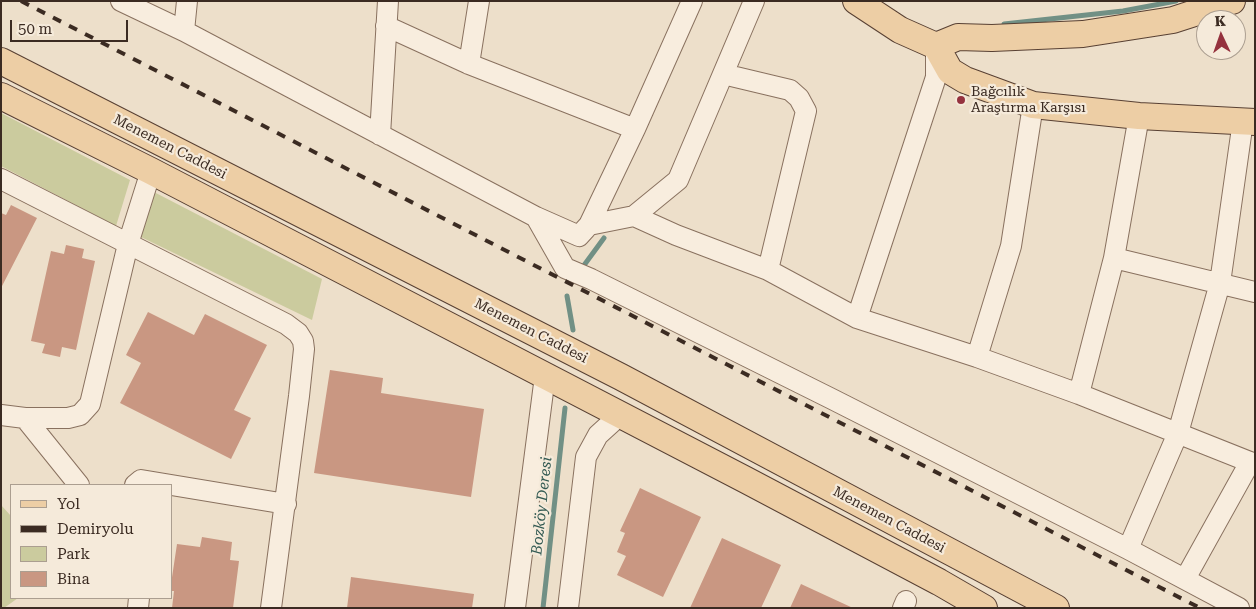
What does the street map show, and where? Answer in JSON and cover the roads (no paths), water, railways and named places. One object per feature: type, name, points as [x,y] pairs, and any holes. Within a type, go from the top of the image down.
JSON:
[{"type":"main road","points":[[856,1],[900,30],[936,46],[950,71],[965,80],[1033,106],[1139,116],[1249,121]]},
{"type":"main road","points":[[936,46],[958,36],[992,38],[1084,34],[1173,20],[1232,1]]},
{"type":"main road","name":"Menemen Caddesi","points":[[1,61],[621,377],[1056,608]]},
{"type":"main road","points":[[1,96],[151,171],[620,415],[939,582],[984,608]]},
{"type":"street","points":[[121,1],[184,31],[536,217],[584,230],[634,216],[678,180],[754,1]]},
{"type":"street","points":[[184,31],[187,1]]},
{"type":"street","points":[[380,136],[388,1]]},
{"type":"street","points":[[469,64],[479,1]]},
{"type":"street","points":[[565,268],[635,129],[692,1]]},
{"type":"street","points":[[386,26],[469,64],[635,129]]},
{"type":"street","points":[[857,318],[936,77],[936,46]]},
{"type":"street","points":[[723,74],[790,90],[799,98],[806,111],[768,270]]},
{"type":"street","points":[[977,357],[1012,246],[1033,106]]},
{"type":"street","points":[[1079,394],[1114,258],[1139,116]]},
{"type":"street","points":[[1128,549],[1178,433],[1220,283],[1249,121]]},
{"type":"street","points":[[1,415],[25,418],[68,418],[80,414],[90,404],[128,244],[151,171]]},
{"type":"street","points":[[1,180],[286,324],[298,333],[303,340],[304,349],[286,504],[271,608]]},
{"type":"street","points":[[634,216],[676,235],[768,270],[857,318],[977,357],[1079,394],[1252,463],[1185,579]]},
{"type":"street","points":[[536,217],[565,268],[600,283],[1128,549],[1239,608]]},
{"type":"street","points":[[1114,258],[1255,292]]},
{"type":"street","points":[[515,608],[545,376]]},
{"type":"street","points":[[568,608],[586,457],[598,436],[620,415]]},
{"type":"street","points":[[25,418],[78,484]]},
{"type":"street","points":[[137,484],[141,480],[165,484]]},
{"type":"street","points":[[172,485],[286,504]]},
{"type":"waterway","name":"Bozköy Deresi","points":[[1004,24],[1123,11],[1176,1]]},
{"type":"waterway","name":"Bozköy Deresi","points":[[582,268],[604,238]]},
{"type":"waterway","name":"Bozköy Deresi","points":[[567,296],[573,330]]},
{"type":"waterway","name":"Bozköy Deresi","points":[[543,608],[565,408]]},
{"type":"railway","points":[[21,1],[1200,608]]},
{"type":"place","name":"Bağcılık Araştırma Karşısı","points":[[961,100]]}]
